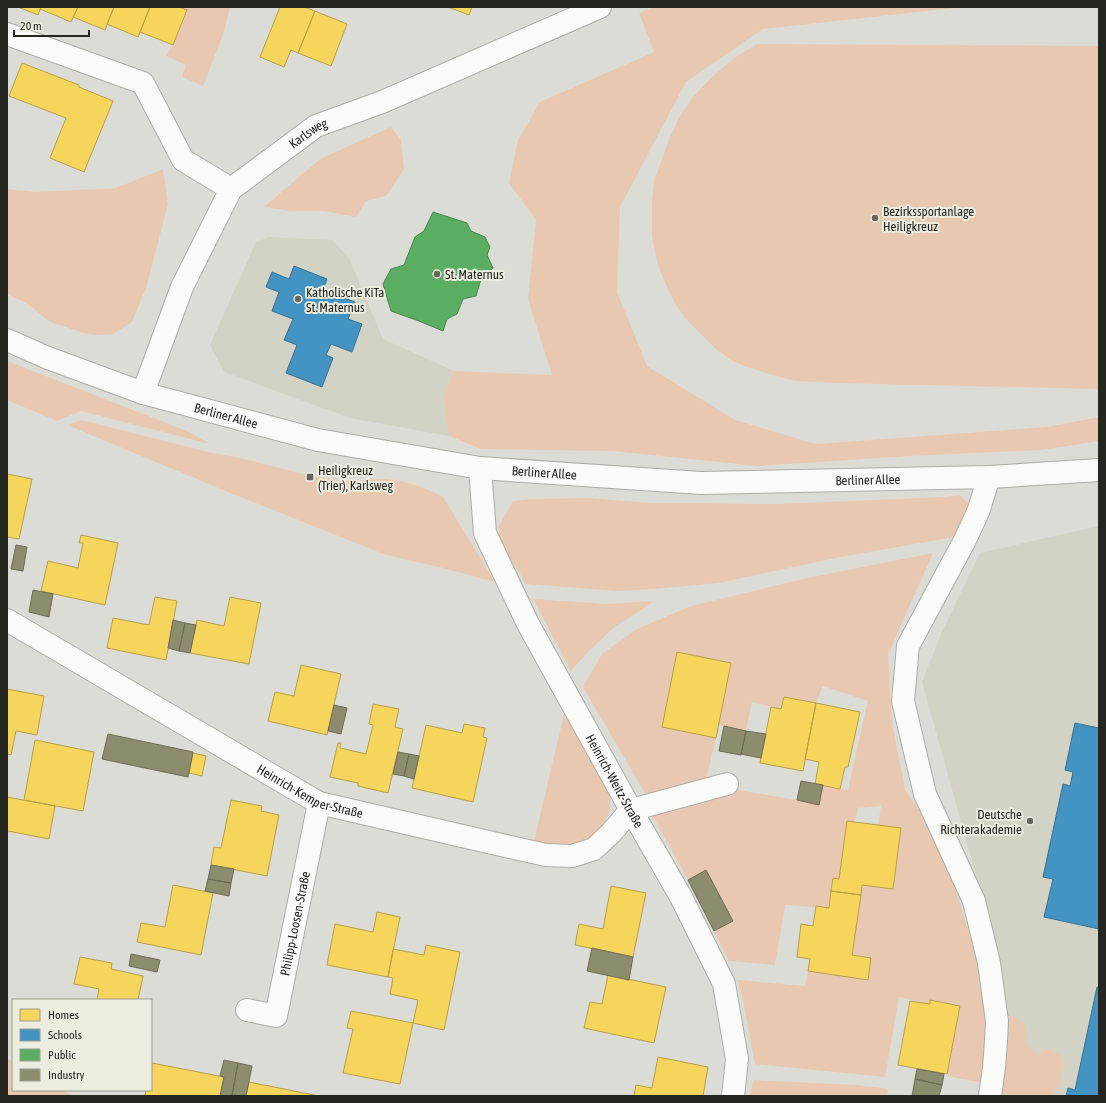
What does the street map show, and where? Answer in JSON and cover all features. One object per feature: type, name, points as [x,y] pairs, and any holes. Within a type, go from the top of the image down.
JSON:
[{"type":"street","name":"Karlsweg","points":[[142,393],[182,287],[231,190],[316,126],[382,102],[600,7]]},
{"type":"street","points":[[7,34],[143,83],[183,160],[231,190]]},
{"type":"street","name":"Berliner Allee","points":[[7,340],[48,358],[142,393],[318,440],[480,468],[701,483],[988,477],[1099,470]]},
{"type":"street","name":"Heinrich-Weitz-Straße","points":[[480,468],[485,533],[528,624],[681,897],[724,984],[737,1059],[733,1096]]},
{"type":"street","points":[[988,477],[978,512],[966,540],[908,646],[903,701],[925,794],[974,901],[989,963],[997,1021],[994,1068],[990,1096]]},
{"type":"street","name":"Heinrich-Kemper-Straße","points":[[7,620],[319,803],[546,855],[572,856],[594,849],[611,833],[631,810]]},
{"type":"street","points":[[631,810],[727,784]]},
{"type":"street","name":"Philipp-Loosen-Straße","points":[[247,1010],[276,1016],[319,803]]},
{"type":"shaded area","points":[[179,7],[230,7],[223,35],[203,86],[182,77],[186,65],[166,56],[173,45],[187,11]]},
{"type":"shaded area","points":[[653,7],[954,8],[763,29],[686,82],[620,207],[617,292],[647,366],[735,420],[816,444],[1047,427],[1099,417],[1099,441],[1041,450],[910,456],[757,466],[614,451],[481,449],[449,436],[443,397],[454,371],[552,375],[528,299],[536,220],[509,183],[518,140],[540,102],[654,52],[639,13]]},
{"type":"shaded area","name":"Bezirkssportanlage Heiligkreuz","points":[[757,44],[1099,46],[1099,389],[795,381],[769,374],[731,360],[716,349],[685,318],[674,302],[657,262],[652,236],[652,201],[654,181],[670,137],[680,116],[693,97],[712,77],[734,58]]},
{"type":"shaded area","points":[[391,127],[401,140],[404,169],[386,196],[366,201],[356,217],[324,211],[291,211],[264,207],[320,159]]},
{"type":"shaded area","points":[[163,169],[168,204],[147,285],[132,322],[113,334],[95,335],[84,333],[50,322],[28,304],[7,294],[7,189],[37,192],[116,188]]},
{"type":"shaded area","name":"Katholische KiTa St. Maternus","points":[[269,237],[332,240],[349,258],[383,339],[454,371],[443,397],[449,436],[350,418],[224,372],[210,345],[256,242]]},
{"type":"shaded area","points":[[7,361],[187,431],[210,444],[81,411],[57,421],[7,400]]},
{"type":"shaded area","points":[[82,420],[212,453],[245,459],[299,473],[343,481],[378,479],[395,480],[428,490],[443,497],[495,582],[386,555],[228,492],[67,425]]},
{"type":"shaded area","points":[[959,495],[968,503],[968,517],[960,536],[835,558],[719,583],[618,591],[526,584],[499,540],[499,526],[513,501],[531,499],[586,498],[652,503],[780,504]]},
{"type":"shaded area","name":"Deutsche Richterakademie","points":[[1099,526],[1099,1096],[1004,1096],[1010,1040],[1000,961],[922,682],[941,634],[980,553]]},
{"type":"shaded area","points":[[933,553],[888,654],[892,723],[905,789],[943,848],[986,989],[988,1084],[952,1077],[947,1074],[960,1006],[931,1000],[930,1004],[899,997],[885,1077],[755,1064],[738,980],[805,986],[808,971],[868,979],[871,958],[852,955],[862,885],[893,889],[901,829],[878,825],[881,806],[858,808],[855,822],[847,821],[839,879],[833,878],[829,908],[785,905],[775,965],[729,961],[714,931],[732,921],[706,870],[688,880],[651,813],[739,790],[819,804],[823,785],[848,790],[868,701],[823,686],[816,703],[784,697],[781,709],[752,702],[746,731],[718,725],[731,663],[677,652],[662,727],[716,738],[706,779],[648,798],[583,687],[602,654],[635,630],[691,606],[807,578]]},
{"type":"shaded area","points":[[533,599],[606,604],[654,601],[612,629],[571,671]]},
{"type":"shaded area","points":[[565,710],[610,787],[610,811],[599,832],[576,846],[564,848],[534,841]]},
{"type":"shaded area","points":[[1013,1016],[1022,1022],[1025,1028],[1025,1041],[1028,1046],[1035,1051],[1037,1057],[1045,1049],[1048,1049],[1054,1053],[1060,1054],[1062,1057],[1063,1067],[1060,1084],[1052,1096],[999,1096],[1004,1018]]},
{"type":"shaded area","points":[[7,1058],[12,1061],[12,1091],[65,1091],[73,1096],[7,1096]]},
{"type":"shaded area","points":[[753,1080],[858,1085],[888,1089],[887,1096],[750,1096]]},
{"type":"building: Homes","points":[[18,7],[41,7],[38,15]]},
{"type":"building: Homes","points":[[41,7],[78,7],[71,22],[40,9]]},
{"type":"building: Homes","points":[[78,7],[114,7],[105,30],[73,17]]},
{"type":"building: Homes","points":[[114,7],[150,7],[138,37],[107,24]]},
{"type":"building: Homes","points":[[150,7],[179,7],[187,10],[173,45],[140,32]]},
{"type":"building: Homes","points":[[280,7],[304,7],[315,11],[298,53],[291,50],[284,67],[260,57]]},
{"type":"building: Homes","points":[[448,7],[472,7],[469,15]]},
{"type":"building: Homes","points":[[315,11],[347,24],[331,66],[298,53]]},
{"type":"building: Homes","points":[[22,63],[79,85],[79,87],[113,101],[84,172],[50,158],[66,118],[9,96]]},
{"type":"building: Homes","points":[[7,474],[32,479],[19,539],[7,537]]},
{"type":"building: Homes","points":[[81,535],[118,543],[105,605],[41,591],[48,561],[78,568],[83,543],[79,543]]},
{"type":"building: Homes","points":[[155,597],[177,601],[166,660],[107,648],[113,618],[149,625]]},
{"type":"building: Homes","points":[[230,597],[261,603],[249,664],[190,653],[197,620],[224,626]]},
{"type":"building: Homes","points":[[677,652],[731,663],[716,738],[662,727]]},
{"type":"building: Homes","points":[[301,665],[341,674],[327,735],[268,721],[275,692],[294,696]]},
{"type":"building: Homes","points":[[7,689],[44,696],[37,735],[16,731],[11,755],[7,754]]},
{"type":"building: Homes","points":[[784,697],[816,703],[803,771],[760,763],[771,707],[781,709]]},
{"type":"building: Homes","points":[[816,703],[860,712],[848,767],[845,767],[840,789],[815,784],[819,762],[805,759]]},
{"type":"building: Homes","points":[[373,704],[399,709],[395,727],[403,729],[388,793],[358,786],[358,783],[330,777],[338,743],[341,743],[340,748],[366,754],[373,725],[369,724]]},
{"type":"building: Homes","points":[[464,724],[485,728],[483,737],[487,738],[473,802],[412,788],[426,725],[462,733]]},
{"type":"building: Homes","points":[[35,740],[94,752],[83,811],[24,800]]},
{"type":"building: Homes","points":[[193,753],[206,756],[202,776],[189,773]]},
{"type":"building: Homes","points":[[7,797],[55,806],[49,839],[8,831],[7,836]]},
{"type":"building: Homes","points":[[231,800],[262,806],[261,811],[279,815],[267,876],[211,865],[214,847],[221,848]]},
{"type":"building: Homes","points":[[847,821],[901,828],[893,889],[862,885],[861,895],[831,891],[833,878],[839,879]]},
{"type":"building: Homes","points":[[173,885],[213,893],[201,955],[137,942],[141,923],[165,927]]},
{"type":"building: Homes","points":[[611,886],[646,893],[633,957],[575,945],[579,924],[603,929]]},
{"type":"building: Homes","points":[[831,891],[861,895],[852,955],[871,958],[868,980],[808,971],[810,959],[797,957],[801,924],[813,926],[816,906],[829,908]]},
{"type":"building: Homes","points":[[377,912],[400,917],[388,977],[327,965],[335,924],[373,932]]},
{"type":"building: Homes","points":[[426,945],[460,952],[444,1030],[413,1023],[418,1000],[390,994],[393,978],[388,977],[393,949],[424,955]]},
{"type":"building: Homes","points":[[80,957],[112,963],[111,969],[143,976],[138,999],[97,999],[99,989],[74,984]]},
{"type":"building: Homes","points":[[608,975],[666,987],[654,1043],[584,1028],[590,1002],[602,1004]]},
{"type":"building: Homes","points":[[930,1000],[960,1006],[947,1074],[898,1065],[910,1001],[930,1004]]},
{"type":"building: Homes","points":[[351,1011],[413,1023],[400,1084],[343,1073],[353,1029],[347,1028]]},
{"type":"building: Homes","points":[[658,1057],[708,1067],[703,1096],[634,1096],[636,1085],[652,1088]]},
{"type":"building: Homes","points":[[152,1063],[224,1077],[220,1096],[145,1096],[146,1091],[152,1091]]},
{"type":"building: Homes","points":[[249,1082],[319,1096],[246,1096]]},
{"type":"building: Schools","points":[[294,266],[327,279],[323,290],[355,302],[348,319],[362,324],[352,352],[331,344],[326,355],[333,358],[322,387],[286,373],[297,345],[284,340],[293,319],[272,311],[279,292],[266,287],[272,272],[289,279]]},
{"type":"building: Schools","points":[[1075,723],[1099,728],[1099,929],[1044,917],[1053,879],[1043,877],[1063,784],[1070,786],[1073,772],[1065,770]]},
{"type":"building: Schools","points":[[1097,987],[1099,988],[1099,1096],[1066,1096],[1068,1088],[1075,1090]]},
{"type":"building: Public","name":"St. Maternus","points":[[433,212],[467,223],[471,231],[485,237],[490,247],[487,255],[493,268],[481,279],[476,296],[463,299],[457,314],[447,319],[443,331],[391,311],[383,284],[391,269],[404,265],[415,237],[424,231]]},
{"type":"building: Industry","points":[[16,545],[27,547],[23,571],[11,569]]},
{"type":"building: Industry","points":[[33,590],[53,594],[49,617],[29,612]]},
{"type":"building: Industry","points":[[173,620],[185,623],[179,651],[168,648]]},
{"type":"building: Industry","points":[[185,623],[196,625],[190,653],[179,651]]},
{"type":"building: Industry","points":[[334,705],[347,708],[341,734],[328,731]]},
{"type":"building: Industry","points":[[724,726],[746,731],[741,755],[719,751]]},
{"type":"building: Industry","points":[[746,731],[766,734],[761,758],[741,754]]},
{"type":"building: Industry","points":[[108,734],[193,752],[188,777],[102,759]]},
{"type":"building: Industry","points":[[398,752],[409,754],[404,776],[393,774]]},
{"type":"building: Industry","points":[[409,754],[419,756],[414,779],[404,776]]},
{"type":"building: Industry","points":[[801,781],[823,785],[819,805],[797,800]]},
{"type":"building: Industry","points":[[211,865],[234,869],[231,883],[208,879]]},
{"type":"building: Industry","points":[[706,870],[733,921],[714,931],[688,880]]},
{"type":"building: Industry","points":[[208,879],[231,883],[229,896],[205,891]]},
{"type":"building: Industry","points":[[592,948],[633,957],[629,980],[587,971]]},
{"type":"building: Industry","points":[[131,954],[160,960],[157,972],[129,966]]},
{"type":"building: Industry","points":[[224,1060],[238,1063],[232,1096],[220,1096],[224,1077],[220,1076]]},
{"type":"building: Industry","points":[[238,1063],[252,1066],[246,1096],[232,1095]]},
{"type":"building: Industry","points":[[917,1069],[944,1074],[942,1085],[915,1079]]},
{"type":"building: Industry","points":[[915,1079],[942,1085],[939,1096],[912,1096]]},
{"type":"place","name":"Bezirkssportanlage Heiligkreuz","points":[[875,218]]},
{"type":"place","name":"St. Maternus","points":[[437,274]]},
{"type":"place","name":"Katholische KiTa St. Maternus","points":[[298,299]]},
{"type":"place","name":"Heiligkreuz (Trier), Karlsweg","points":[[310,477]]},
{"type":"place","name":"Deutsche Richterakademie","points":[[1030,821]]}]
